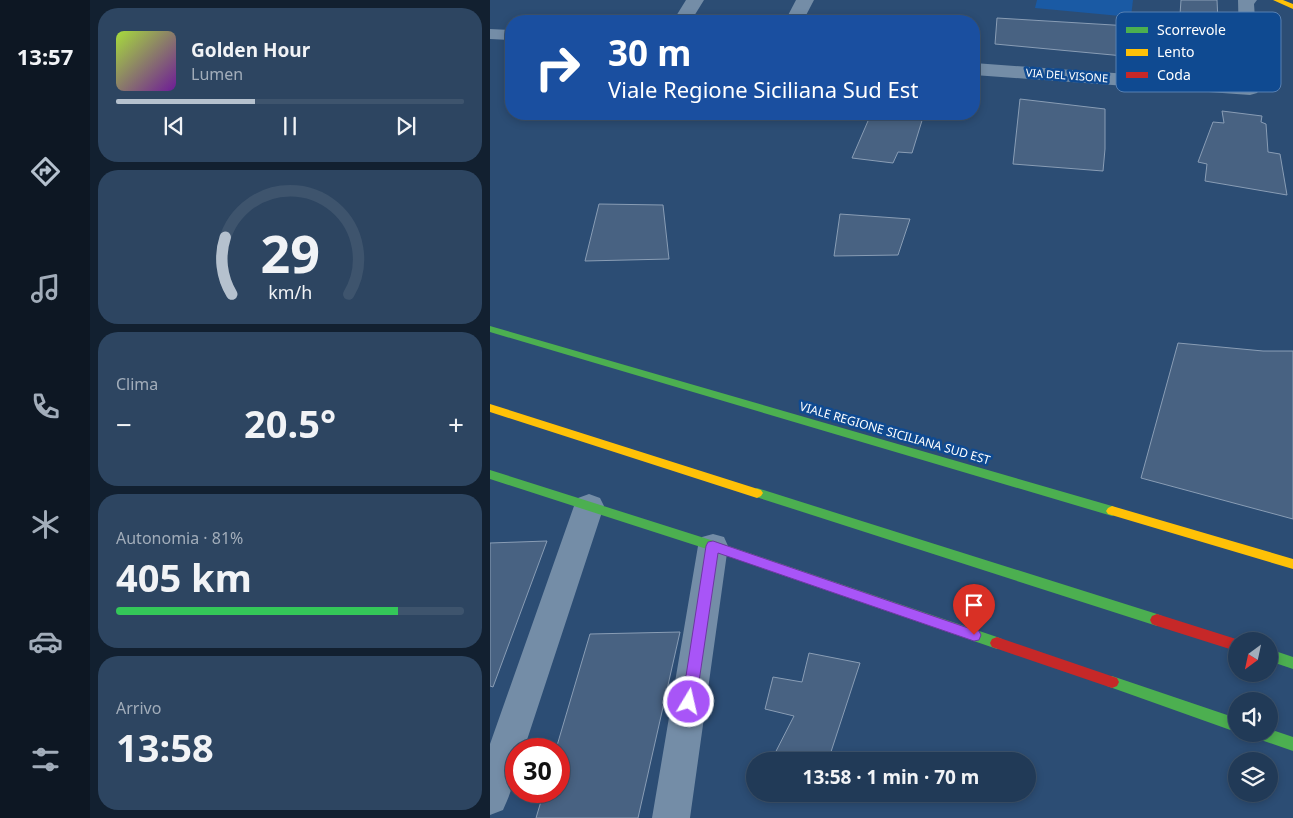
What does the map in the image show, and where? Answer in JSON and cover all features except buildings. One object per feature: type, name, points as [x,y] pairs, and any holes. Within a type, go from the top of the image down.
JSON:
[{"type":"main road","points":[[1277,0],[1293,7]]},
{"type":"main road","name":"VIALE REGIONE SICILIANA SUD EST","points":[[490,329],[1293,564]]},
{"type":"main road","points":[[490,408],[1228,642]]},
{"type":"main road","points":[[490,474],[713,546],[1228,722]]},
{"type":"main road","points":[[1278,658],[1293,663]]},
{"type":"main road","points":[[1278,739],[1293,744]]},
{"type":"street","points":[[686,15],[695,0]]},
{"type":"street","points":[[797,15],[804,0]]},
{"type":"street","name":"VIA DEL VISONE","points":[[1246,12],[1245,2],[1248,0]]},
{"type":"street","points":[[490,34],[505,35]]},
{"type":"street","name":"VIA DEL VISONE","points":[[980,69],[1116,79]]},
{"type":"street","points":[[490,797],[589,506]]},
{"type":"street","points":[[671,818],[713,546]]},
{"type":"shaded area","points":[[1037,0],[1133,0],[1132,12],[1116,12],[1116,16],[1035,8]]},
{"type":"traffic: fast","points":[[490,329],[1112,511]]},
{"type":"traffic: fast","points":[[490,474],[713,546],[997,643]]},
{"type":"traffic: fast","points":[[757,493],[1157,620]]},
{"type":"traffic: fast","points":[[1278,658],[1293,663]]},
{"type":"traffic: fast","points":[[1112,682],[1228,722]]},
{"type":"traffic: fast","points":[[1278,739],[1293,744]]},
{"type":"traffic: slow","points":[[1277,0],[1293,7]]},
{"type":"traffic: slow","points":[[490,408],[757,493]]},
{"type":"traffic: slow","points":[[1112,511],[1293,564]]},
{"type":"traffic: jam","points":[[1157,620],[1228,642]]},
{"type":"traffic: jam","points":[[997,643],[1112,682]]},
{"type":"route","points":[[689,702],[713,546],[974,635]]}]
